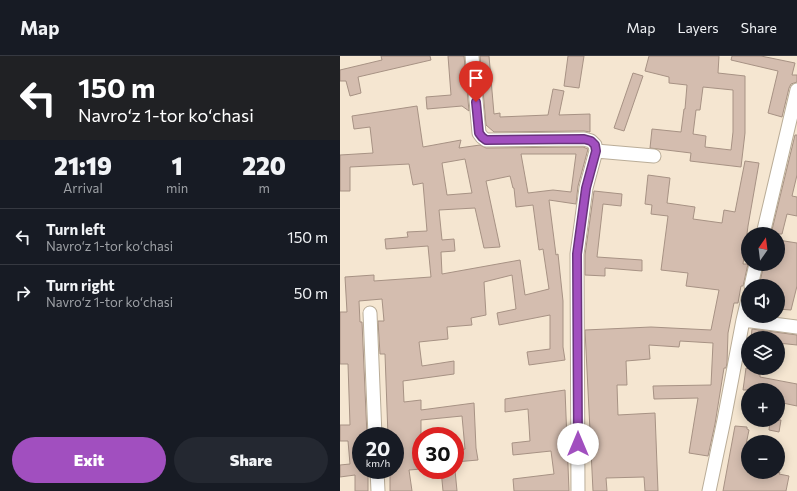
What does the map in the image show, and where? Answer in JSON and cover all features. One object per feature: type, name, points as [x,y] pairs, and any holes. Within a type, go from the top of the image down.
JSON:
[{"type":"street","points":[[472,56],[479,133],[486,140],[584,139],[591,141],[595,145],[596,151],[586,188],[577,254],[578,491]]},
{"type":"street","points":[[765,227],[797,90]]},
{"type":"street","points":[[596,151],[654,156]]},
{"type":"street","points":[[370,313],[375,427]]},
{"type":"street","points":[[709,491],[742,323]]},
{"type":"street","points":[[766,323],[797,327]]},
{"type":"street","points":[[377,479],[378,491]]},
{"type":"building","points":[[381,56],[430,56],[431,60],[358,77],[361,93],[350,96],[346,81],[340,81],[340,70],[382,60]]},
{"type":"building","points":[[448,56],[464,56],[469,111],[462,106],[427,109],[426,97],[451,95]]},
{"type":"building","points":[[480,56],[489,56],[494,114],[500,113],[500,117],[548,115],[553,89],[564,91],[559,115],[590,114],[590,132],[494,132],[486,125]]},
{"type":"building","points":[[568,56],[584,56],[579,88],[564,86]]},
{"type":"building","points":[[649,56],[719,56],[718,73],[745,76],[745,133],[741,167],[690,161],[691,153],[650,148],[652,129],[681,132],[687,85],[669,83],[669,77],[645,71]],"holes":[[[703,87],[733,90],[733,132],[731,150],[705,147],[706,136],[693,134],[696,110],[700,110]]]},
{"type":"building","points":[[732,56],[761,56],[795,63],[792,75],[797,75],[797,82],[791,84],[789,88],[782,117],[768,113],[778,71],[731,60]]},
{"type":"building","points":[[633,73],[643,76],[624,131],[614,128]]},
{"type":"building","points":[[417,106],[423,147],[461,140],[459,148],[480,145],[486,148],[583,147],[588,149],[578,186],[576,204],[549,200],[556,255],[558,254],[563,301],[563,347],[565,360],[529,365],[527,352],[550,349],[550,315],[499,325],[497,313],[516,309],[512,275],[484,282],[486,315],[471,318],[472,325],[447,327],[448,339],[419,342],[422,366],[454,361],[454,374],[403,381],[404,402],[421,400],[421,410],[474,403],[478,460],[464,461],[465,449],[462,416],[421,420],[421,427],[412,427],[412,470],[409,470],[412,491],[390,491],[390,479],[404,479],[404,427],[388,427],[385,354],[380,354],[378,321],[384,321],[382,299],[359,301],[360,322],[362,322],[367,427],[352,427],[352,475],[340,477],[340,465],[350,464],[348,441],[340,441],[340,425],[350,425],[348,364],[340,364],[340,312],[347,312],[345,277],[374,275],[374,281],[431,277],[428,246],[386,249],[385,239],[408,237],[407,232],[427,231],[423,183],[413,185],[409,164],[350,167],[350,191],[340,191],[340,155],[373,153],[370,127],[354,129],[352,116]],"holes":[[[521,154],[576,154],[571,192],[553,190],[528,193]],[[465,159],[472,193],[447,195],[442,163]],[[510,176],[514,188],[516,207],[533,205],[539,250],[543,249],[549,289],[525,295],[520,260],[442,274],[441,252],[455,251],[454,239],[442,240],[439,210],[475,208],[484,248],[500,247],[486,181]]]},
{"type":"building","points":[[795,135],[797,135],[797,175],[792,196],[797,197],[797,216],[787,214],[784,227],[773,227]]},
{"type":"building","points":[[745,161],[759,163],[748,227],[741,227],[741,271],[746,271],[745,279],[741,279],[738,303],[734,303],[728,333],[727,363],[726,368],[724,368],[708,456],[689,453],[698,398],[654,399],[653,386],[711,385],[713,343],[680,341],[679,347],[649,345],[650,359],[626,361],[627,385],[617,385],[618,415],[655,413],[658,491],[645,491],[644,477],[606,478],[607,491],[593,491],[585,330],[651,327],[711,330],[719,290],[686,286],[688,273],[661,270],[668,216],[651,214],[652,205],[645,204],[648,175],[670,178],[667,203],[695,207],[693,219],[722,223],[724,210],[735,212]]},
{"type":"building","points":[[594,191],[622,194],[621,206],[603,204],[597,257],[642,260],[642,271],[605,268],[605,276],[585,275],[585,255]]},
{"type":"building","points":[[785,241],[797,243],[797,286],[791,310],[785,310],[785,279],[761,279],[762,271],[785,271]]},
{"type":"building","points":[[752,329],[767,331],[752,331]]},
{"type":"building","points":[[785,333],[797,335],[797,345],[785,344]]},
{"type":"building","points":[[745,375],[760,375],[760,377],[797,384],[797,406],[785,403],[785,383],[744,383]]},
{"type":"building","points":[[565,390],[569,491],[514,491],[513,479],[554,474],[551,451],[513,455],[512,443],[530,441],[528,409],[505,412],[505,399]]},
{"type":"building","points":[[735,426],[747,427],[749,430],[748,435],[741,435],[741,479],[785,479],[785,475],[789,476],[786,491],[723,491]]},
{"type":"building","points":[[769,427],[780,427],[779,432],[769,430]]},
{"type":"building","points":[[355,479],[368,479],[368,491],[355,491]]},
{"type":"building","points":[[442,479],[456,479],[457,491],[443,491]]},
{"type":"route","points":[[476,102],[479,133],[486,140],[584,139],[591,141],[595,145],[596,151],[586,188],[577,254],[578,444]]}]
